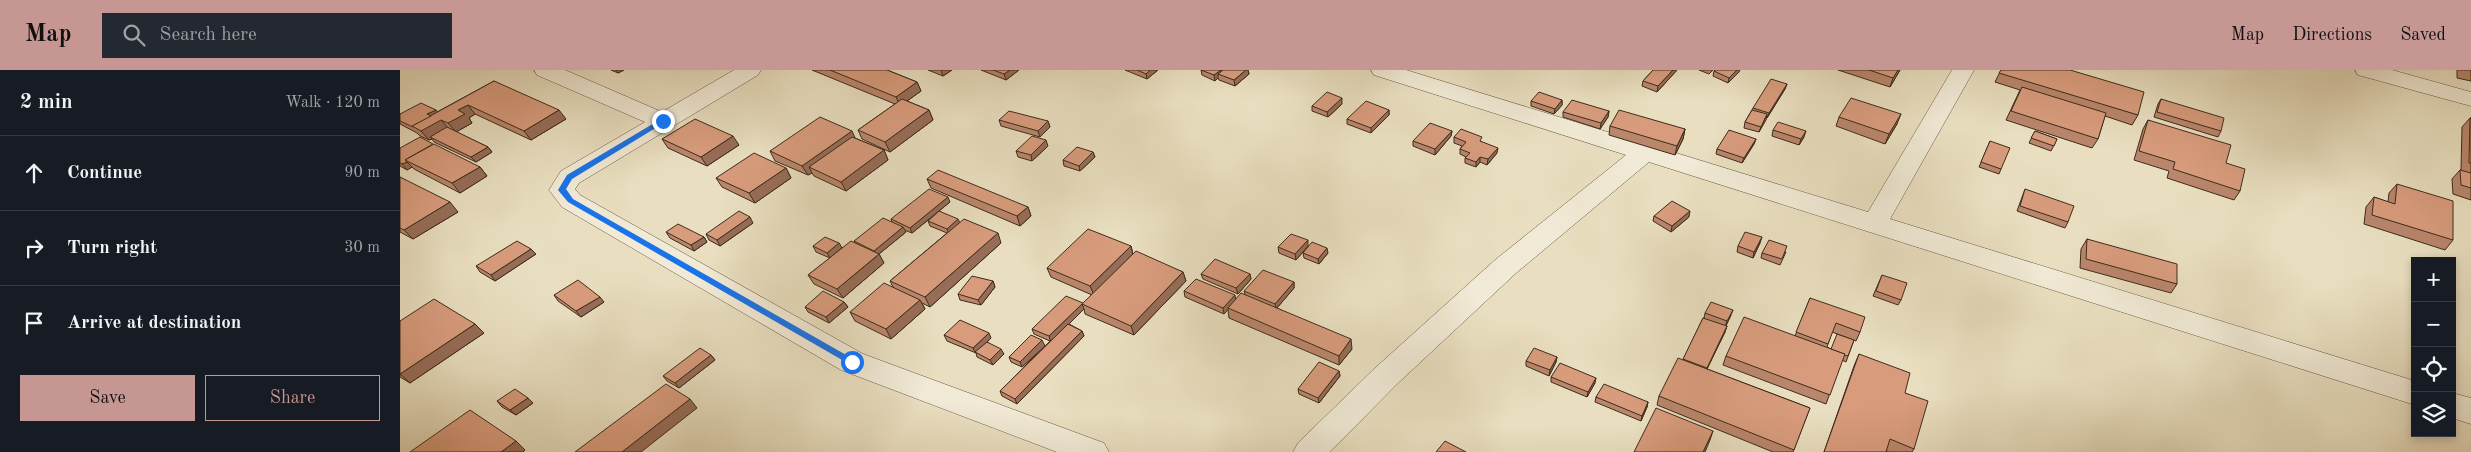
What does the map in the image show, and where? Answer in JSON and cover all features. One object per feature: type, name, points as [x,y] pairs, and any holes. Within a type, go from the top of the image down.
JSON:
[{"type":"street","points":[[545,70],[663,121]]},
{"type":"street","points":[[750,70],[570,177],[562,190],[570,201],[852,362],[1093,452]]},
{"type":"street","points":[[1382,70],[2412,392]]},
{"type":"street","points":[[1874,224],[1963,70]]},
{"type":"street","points":[[2366,70],[2471,99]]},
{"type":"street","points":[[1309,452],[1385,376],[1504,267],[1645,152]]},
{"type":"street","points":[[2456,406],[2471,411]]},
{"type":"building","points":[[830,70],[887,70],[917,82],[896,97]]},
{"type":"building","points":[[993,70],[1010,70],[1004,74]]},
{"type":"building","points":[[1137,70],[1150,70],[1146,74]]},
{"type":"building","points":[[1201,70],[1221,70],[1214,75]]},
{"type":"building","points":[[1223,70],[1246,70],[1234,80],[1218,74]]},
{"type":"building","points":[[1653,70],[1673,70],[1658,86],[1643,81]]},
{"type":"building","points":[[1715,70],[1737,70],[1729,78]]},
{"type":"building","points":[[1869,70],[1898,70],[1893,78]]},
{"type":"building","points":[[2001,70],[2070,70],[2144,92],[2138,115],[1999,73]]},
{"type":"building","points":[[1771,79],[1787,84],[1769,113],[1753,108]]},
{"type":"building","points":[[494,81],[559,110],[524,131],[468,105],[458,110],[465,114],[448,123],[441,120],[421,131],[412,126]]},
{"type":"building","points":[[2022,87],[2106,113],[2098,139],[2011,111]]},
{"type":"building","points":[[1327,92],[1342,98],[1327,112],[1312,106]]},
{"type":"building","points":[[1539,92],[1562,100],[1555,109],[1531,101]]},
{"type":"building","points":[[1851,98],[1901,114],[1889,134],[1839,117]]},
{"type":"building","points":[[902,99],[929,110],[885,142],[858,130]]},
{"type":"building","points":[[2161,99],[2224,118],[2221,131],[2157,112]]},
{"type":"building","points":[[1572,100],[1609,111],[1601,123],[1563,112]]},
{"type":"building","points":[[1366,101],[1389,110],[1371,128],[1347,119]]},
{"type":"building","points":[[421,103],[436,110],[427,114],[431,116],[413,127],[400,121],[400,114]]},
{"type":"building","points":[[1619,110],[1685,129],[1677,146],[1610,126]]},
{"type":"building","points":[[1752,110],[1767,114],[1761,127],[1745,122]]},
{"type":"building","points":[[1009,111],[1048,121],[1038,131],[999,120]]},
{"type":"building","points":[[820,117],[852,131],[802,166],[770,151]]},
{"type":"building","points":[[2470,118],[2471,163],[2469,163]]},
{"type":"building","points":[[695,119],[733,136],[701,157],[662,139]]},
{"type":"building","points":[[2148,120],[2231,145],[2226,163],[2245,169],[2240,191],[2173,169],[2175,162],[2139,151]]},
{"type":"building","points":[[1778,122],[1806,131],[1801,139],[1773,130]]},
{"type":"building","points":[[1430,123],[1452,131],[1435,149],[1413,141]]},
{"type":"building","points":[[447,127],[488,147],[471,157],[430,137]]},
{"type":"building","points":[[1461,129],[1482,137],[1480,141],[1498,148],[1488,159],[1480,157],[1476,162],[1465,158],[1470,153],[1460,149],[1466,142],[1454,137]]},
{"type":"building","points":[[1729,130],[1756,139],[1744,158],[1717,149]]},
{"type":"building","points":[[2035,131],[2057,139],[2054,146],[2031,138]]},
{"type":"building","points":[[1032,136],[1046,140],[1031,155],[1016,151]]},
{"type":"building","points":[[420,137],[433,144],[405,160],[407,162],[400,163],[400,148]]},
{"type":"building","points":[[852,137],[884,150],[841,182],[809,167]]},
{"type":"building","points":[[1990,141],[2010,148],[2001,169],[1981,162]]},
{"type":"building","points":[[434,144],[480,167],[452,183],[405,160]]},
{"type":"building","points":[[1077,147],[1093,152],[1079,166],[1063,160]]},
{"type":"building","points":[[754,153],[786,168],[749,193],[716,178]]},
{"type":"building","points":[[938,170],[1028,207],[1017,216],[927,179]]},
{"type":"building","points":[[2460,170],[2471,173],[2471,188],[2461,185]]},
{"type":"building","points":[[400,177],[450,202],[404,230],[400,228]]},
{"type":"building","points":[[2397,184],[2453,201],[2453,240],[2372,215],[2374,197],[2395,204]]},
{"type":"building","points":[[929,189],[948,197],[910,228],[891,219]]},
{"type":"building","points":[[2025,189],[2074,206],[2068,222],[2020,206]]},
{"type":"building","points":[[1672,201],[1690,211],[1672,226],[1654,216]]},
{"type":"building","points":[[739,211],[750,217],[717,240],[706,234]]},
{"type":"building","points":[[939,211],[958,219],[947,229],[928,221]]},
{"type":"building","points":[[883,218],[903,227],[874,251],[854,241]]},
{"type":"building","points":[[964,219],[998,233],[925,297],[890,281]]},
{"type":"building","points":[[678,224],[704,237],[691,245],[666,232]]},
{"type":"building","points":[[1088,229],[1131,246],[1090,286],[1047,268]]},
{"type":"building","points":[[1745,232],[1762,237],[1754,252],[1738,246]]},
{"type":"building","points":[[1291,234],[1308,240],[1295,254],[1278,247]]},
{"type":"building","points":[[825,237],[839,243],[827,253],[813,246]]},
{"type":"building","points":[[2087,239],[2177,264],[2177,284],[2086,259]]},
{"type":"building","points":[[1769,240],[1787,246],[1782,259],[1762,253]]},
{"type":"building","points":[[517,241],[531,249],[491,275],[476,266]]},
{"type":"building","points":[[851,241],[879,254],[837,289],[808,275]]},
{"type":"building","points":[[1312,242],[1327,248],[1318,259],[1303,253]]},
{"type":"building","points":[[1136,251],[1183,272],[1131,326],[1082,304]]},
{"type":"building","points":[[1215,259],[1250,274],[1236,288],[1201,274]]},
{"type":"building","points":[[1263,270],[1294,282],[1275,304],[1244,291]]},
{"type":"building","points":[[1882,275],[1907,283],[1901,300],[1876,291]]},
{"type":"building","points":[[972,276],[993,281],[978,300],[958,294]]},
{"type":"building","points":[[1196,279],[1235,295],[1223,308],[1184,291]]},
{"type":"building","points":[[578,280],[600,297],[576,311],[554,295]]},
{"type":"building","points":[[884,283],[920,300],[886,329],[850,312]]},
{"type":"building","points":[[823,291],[844,302],[826,317],[805,307]]},
{"type":"building","points":[[1241,293],[1351,339],[1339,356],[1228,308]]},
{"type":"building","points":[[1066,296],[1083,303],[1049,336],[1032,329]]},
{"type":"building","points":[[1810,298],[1865,317],[1860,332],[1836,323],[1828,344],[1796,332]]},
{"type":"building","points":[[434,299],[475,324],[400,374],[400,321]]},
{"type":"building","points":[[1711,302],[1733,310],[1727,321],[1705,313]]},
{"type":"building","points":[[1744,317],[1845,354],[1830,395],[1726,356]]},
{"type":"building","points":[[1703,318],[1727,326],[1707,368],[1683,359]]},
{"type":"building","points":[[960,320],[989,333],[973,348],[944,335]]},
{"type":"building","points":[[1068,324],[1082,331],[1015,399],[1000,391]]},
{"type":"building","points":[[1837,334],[1854,340],[1848,356],[1831,349]]},
{"type":"building","points":[[1031,335],[1042,340],[1020,362],[1009,357]]},
{"type":"building","points":[[987,342],[1001,349],[990,360],[975,352]]},
{"type":"building","points":[[700,348],[711,355],[675,383],[663,376]]},
{"type":"building","points":[[1534,348],[1557,357],[1550,370],[1526,361]]},
{"type":"building","points":[[1859,354],[1910,373],[1905,393],[1928,401],[1914,449],[1890,439],[1886,452],[1824,452]]},
{"type":"building","points":[[1678,358],[1810,408],[1794,450],[1659,396]]},
{"type":"building","points":[[1319,362],[1339,371],[1318,398],[1298,389]]},
{"type":"building","points":[[1560,363],[1596,378],[1588,392],[1551,377]]},
{"type":"building","points":[[666,384],[690,399],[622,452],[575,452]]},
{"type":"building","points":[[1604,384],[1648,402],[1642,416],[1596,397]]},
{"type":"building","points":[[515,389],[528,398],[510,410],[497,401]]},
{"type":"building","points":[[1656,408],[1713,431],[1703,452],[1634,452]]},
{"type":"building","points":[[470,410],[516,441],[501,452],[410,452]]},
{"type":"building","points":[[1445,441],[1466,452],[1436,452]]},
{"type":"route","points":[[663,121],[570,177],[562,190],[570,201],[852,362]]}]
